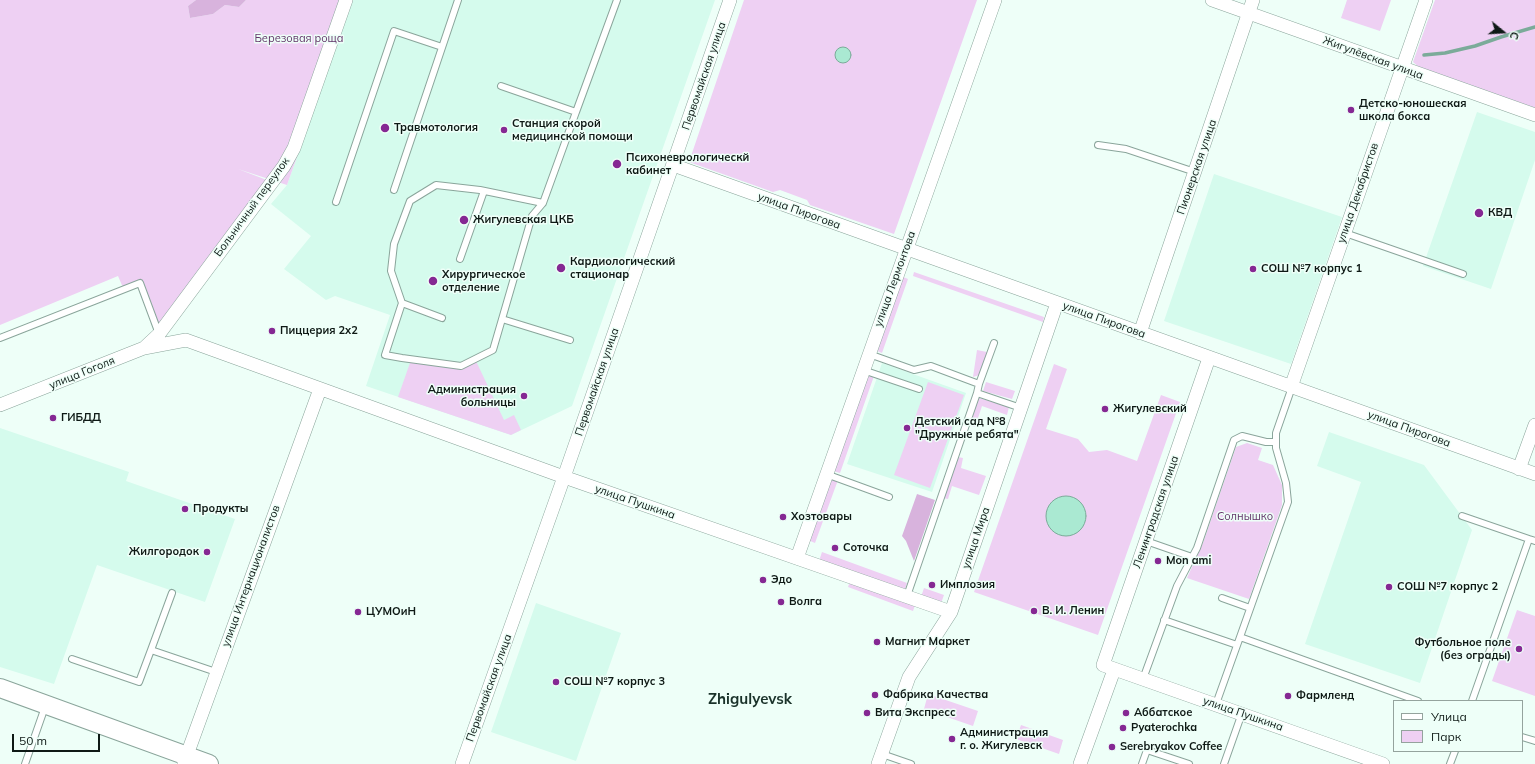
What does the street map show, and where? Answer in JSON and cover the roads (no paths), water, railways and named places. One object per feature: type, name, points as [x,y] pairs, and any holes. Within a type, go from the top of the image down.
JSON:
[{"type":"street","name":"Больничный переулок","points":[[159,334],[284,166],[294,148],[346,0]]},
{"type":"street","name":"Первомайская улица","points":[[462,764],[564,478],[730,0]]},
{"type":"street","name":"улица Лермонтова","points":[[797,558],[995,0]]},
{"type":"street","name":"Жигулёвская улица","points":[[1212,0],[1535,115]]},
{"type":"street","name":"Пионерская улица","points":[[1140,333],[1253,0]]},
{"type":"street","name":"улица Декабристов","points":[[1291,387],[1401,68],[1426,0]]},
{"type":"street","name":"улица Пирогова","points":[[673,165],[906,250],[1535,474]]},
{"type":"street","name":"улица Мира","points":[[880,759],[909,677],[951,612],[1057,303]]},
{"type":"street","name":"улица Гоголя","points":[[0,405],[144,348],[159,334]]},
{"type":"street","name":"улица Пушкина","points":[[144,348],[186,340],[564,478],[951,612]]},
{"type":"street","name":"Ленинградская улица","points":[[1080,764],[1146,541],[1209,358]]},
{"type":"street","name":"улица Интернационалистов","points":[[185,760],[320,389]]},
{"type":"street","points":[[1520,469],[1535,425]]},
{"type":"street","name":"улица Пушкина","points":[[1108,668],[1242,713],[1382,764]]},
{"type":"street","points":[[0,688],[185,760],[209,764]]},
{"type":"lane","points":[[394,190],[458,0]]},
{"type":"lane","points":[[543,203],[484,191],[436,186],[410,201],[394,244],[391,271],[402,303],[385,355],[461,366],[493,350],[532,216],[543,203],[616,0]]},
{"type":"lane","points":[[336,202],[394,30],[442,47]]},
{"type":"lane","points":[[501,86],[576,112]]},
{"type":"lane","points":[[1098,145],[1126,149],[1195,172]]},
{"type":"lane","points":[[460,258],[484,191]]},
{"type":"lane","points":[[1345,233],[1463,274]]},
{"type":"lane","points":[[0,338],[140,284],[159,334]]},
{"type":"lane","points":[[402,303],[442,318]]},
{"type":"lane","points":[[502,318],[570,340]]},
{"type":"lane","points":[[907,596],[994,343]]},
{"type":"lane","points":[[869,354],[914,370],[931,366],[979,384]]},
{"type":"lane","points":[[863,370],[919,389]]},
{"type":"lane","points":[[1216,704],[1288,502],[1286,483],[1276,442],[1276,433],[1291,387]]},
{"type":"lane","points":[[978,393],[1021,408]]},
{"type":"lane","points":[[1143,680],[1177,586],[1192,557],[1208,518],[1234,440],[1242,436],[1266,442],[1276,442]]},
{"type":"lane","points":[[826,474],[889,497]]},
{"type":"lane","points":[[1462,516],[1532,540],[1472,700]]},
{"type":"lane","points":[[1146,541],[1192,557]]},
{"type":"lane","points":[[72,659],[139,682],[172,593]]},
{"type":"lane","points":[[1222,598],[1250,608]]},
{"type":"lane","points":[[1164,620],[1237,645]]},
{"type":"lane","points":[[1240,637],[1415,700]]},
{"type":"lane","points":[[151,650],[216,672]]},
{"type":"lane","points":[[25,764],[46,705]]},
{"type":"lane","points":[[1224,764],[1242,713]]},
{"type":"lane","points":[[1523,737],[1535,741]]},
{"type":"lane","points":[[1142,764],[1147,750],[1188,764]]},
{"type":"lane","points":[[1450,764],[1455,752]]},
{"type":"lane","points":[[880,759],[911,764]]},
{"type":"waterway","points":[[1424,55],[1445,53],[1475,46],[1535,27]]},
{"type":"place","name":"Детско-юношеская школа бокса","points":[[1351,110]]},
{"type":"place","name":"Травмотология","points":[[385,128]]},
{"type":"place","name":"Станция скорой медицинской помощи","points":[[504,130]]},
{"type":"place","name":"Психоневрологическй кабинет","points":[[617,164]]},
{"type":"place","name":"КВД","points":[[1479,213]]},
{"type":"place","name":"Жигулевская ЦКБ","points":[[464,220]]},
{"type":"place","name":"Кардиологический стационар","points":[[561,268]]},
{"type":"place","name":"СОШ №7 корпус 1","points":[[1253,269]]},
{"type":"place","name":"Хирургическое отделение","points":[[433,281]]},
{"type":"place","name":"Пиццерия 2х2","points":[[272,331]]},
{"type":"place","name":"Администрация больницы","points":[[524,396]]},
{"type":"place","name":"Жигулевский","points":[[1105,409]]},
{"type":"place","name":"ГИБДД","points":[[53,418]]},
{"type":"place","name":"Детский сад №8 \"Дружные ребята\"","points":[[907,428]]},
{"type":"place","name":"Продукты","points":[[185,509]]},
{"type":"place","name":"Хозтовары","points":[[783,517]]},
{"type":"place","name":"Соточка","points":[[835,548]]},
{"type":"place","name":"Жилгородок","points":[[207,552]]},
{"type":"place","name":"Mon ami","points":[[1158,561]]},
{"type":"place","name":"Эдо","points":[[763,580]]},
{"type":"place","name":"Имплозия","points":[[932,585]]},
{"type":"place","name":"СОШ №7 корпус 2","points":[[1389,587]]},
{"type":"place","name":"Волга","points":[[781,602]]},
{"type":"place","name":"В. И. Ленин","points":[[1034,611]]},
{"type":"place","name":"ЦУМОиН","points":[[358,612]]},
{"type":"place","name":"Магнит Маркет","points":[[877,642]]},
{"type":"place","name":"Футбольное поле (без ограды)","points":[[1519,649]]},
{"type":"place","name":"СОШ №7 корпус 3","points":[[556,682]]},
{"type":"place","name":"Фабрика Качества","points":[[875,695]]},
{"type":"place","name":"Фармленд","points":[[1288,696]]},
{"type":"place","name":"Вита Экспресс","points":[[867,713]]},
{"type":"place","name":"Аббатское","points":[[1126,713]]},
{"type":"place","name":"Pyaterochka","points":[[1123,728]]},
{"type":"place","name":"Администрация г. о. Жигулевск","points":[[952,739]]},
{"type":"place","name":"Serebryakov Coffee","points":[[1112,747]]},
{"type":"district","name":"Zhigulyevsk","points":[[750,699]]},
{"type":"park label","name":"Березовая роща","points":[[299,39]]},
{"type":"park label","name":"Солнышко","points":[[1245,517]]}]
